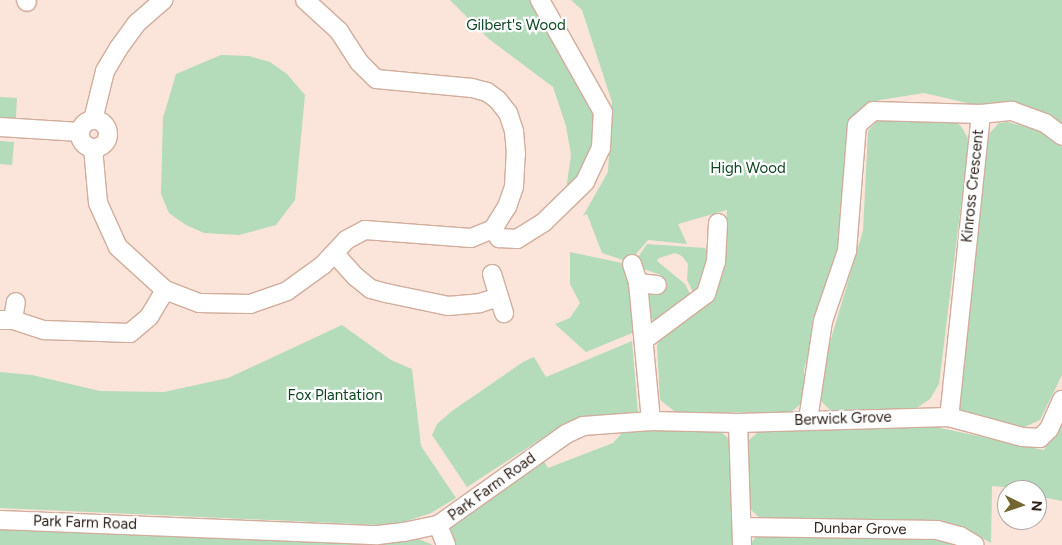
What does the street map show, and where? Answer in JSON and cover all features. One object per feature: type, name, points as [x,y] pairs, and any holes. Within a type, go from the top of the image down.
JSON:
[{"type":"street","points":[[93,120],[105,71],[118,49],[137,23],[164,0]]},
{"type":"street","points":[[93,148],[98,203],[105,223],[118,246],[165,290],[199,303],[250,304],[287,291],[334,254],[346,240],[364,230],[471,238],[493,229],[507,207],[514,186],[516,154],[511,122],[498,100],[487,92],[472,88],[376,79],[359,62],[339,31],[305,0]]},
{"type":"street","points":[[493,229],[498,238],[517,240],[544,222],[585,182],[601,148],[603,112],[540,0]]},
{"type":"street","name":"Kinross Crescent","points":[[808,420],[823,321],[847,251],[857,125],[873,111],[981,114],[949,416]]},
{"type":"street","points":[[981,114],[1012,111],[1045,123],[1062,136]]},
{"type":"street","points":[[93,120],[100,120],[108,133],[102,146],[93,148],[86,146],[80,132],[82,125],[93,120]]},
{"type":"street","points":[[0,127],[80,132]]},
{"type":"street","points":[[644,340],[706,294],[716,262],[711,242],[718,223]]},
{"type":"street","points":[[334,254],[356,277],[371,288],[386,294],[448,306],[501,305],[492,274]]},
{"type":"street","points":[[632,264],[638,283],[651,421]]},
{"type":"street","points":[[638,283],[657,285]]},
{"type":"street","points":[[16,302],[7,320],[44,330],[130,333],[149,317],[165,290]]},
{"type":"street","name":"Berwick Grove","points":[[738,423],[949,416],[1022,437],[1040,438],[1049,429],[1062,400]]},
{"type":"street","name":"Park Farm Road","points":[[0,520],[378,534],[438,525],[566,434],[583,426],[651,421],[738,423]]},
{"type":"street","points":[[738,423],[742,545]]},
{"type":"street","points":[[438,525],[446,545]]},
{"type":"street","name":"Dunbar Grove","points":[[742,527],[937,530],[960,536],[975,545]]},
{"type":"green space","name":"Gilbert's Wood","points":[[450,0],[531,0],[596,117],[594,157],[566,190],[571,155],[566,126],[553,87],[489,39]]},
{"type":"green space","name":"High Wood","points":[[571,0],[1062,0],[1062,125],[924,93],[880,100],[863,108],[844,236],[804,369],[806,400],[791,412],[677,413],[660,400],[657,345],[663,335],[703,306],[723,263],[727,210],[678,224],[687,244],[648,240],[629,262],[602,253],[587,214],[583,216],[608,172],[612,102],[582,10]]},
{"type":"green space","points":[[221,55],[249,56],[270,62],[287,74],[305,95],[295,200],[276,225],[239,235],[204,233],[186,225],[169,213],[161,194],[163,118],[176,74]]},
{"type":"green space","points":[[0,97],[17,98],[16,122],[0,121]]},
{"type":"green space","points":[[880,117],[951,120],[961,126],[969,140],[939,384],[930,399],[915,409],[831,411],[821,401],[825,359],[863,231],[868,131]]},
{"type":"green space","points":[[1007,122],[1040,130],[1062,147],[1062,375],[1040,420],[1020,429],[965,416],[954,402],[986,137],[999,123]]},
{"type":"green space","points":[[0,141],[14,142],[12,165],[0,164]]},
{"type":"green space","points":[[647,244],[705,248],[709,257],[707,277],[695,296],[687,280],[688,264],[682,256],[675,253],[659,258],[657,261],[685,284],[692,298],[655,322],[650,316],[647,302],[649,291],[661,283],[661,275],[638,267],[636,260]]},
{"type":"green space","points":[[570,252],[631,265],[637,331],[586,352],[555,324],[570,318],[580,303],[570,284]]},
{"type":"green space","name":"Fox Plantation","points":[[342,325],[391,360],[412,369],[421,446],[456,498],[431,513],[398,524],[380,525],[0,508],[0,372],[32,375],[100,391],[164,392],[228,378]]},
{"type":"green space","points":[[632,341],[638,414],[585,417],[561,426],[467,487],[432,435],[437,424],[452,411],[523,362],[534,357],[546,377]]},
{"type":"green space","points":[[1062,413],[1062,501],[1047,498],[1047,480],[997,480],[997,486],[992,486],[991,543],[965,528],[939,522],[761,519],[748,507],[748,441],[763,428],[931,426],[1044,450]]},
{"type":"green space","points":[[719,430],[732,442],[732,545],[451,545],[448,538],[455,518],[543,460],[548,468],[613,443],[624,431]]},
{"type":"green space","points":[[0,525],[414,537],[433,545],[0,545]]},
{"type":"green space","points":[[761,532],[922,534],[967,545],[749,545]]}]
